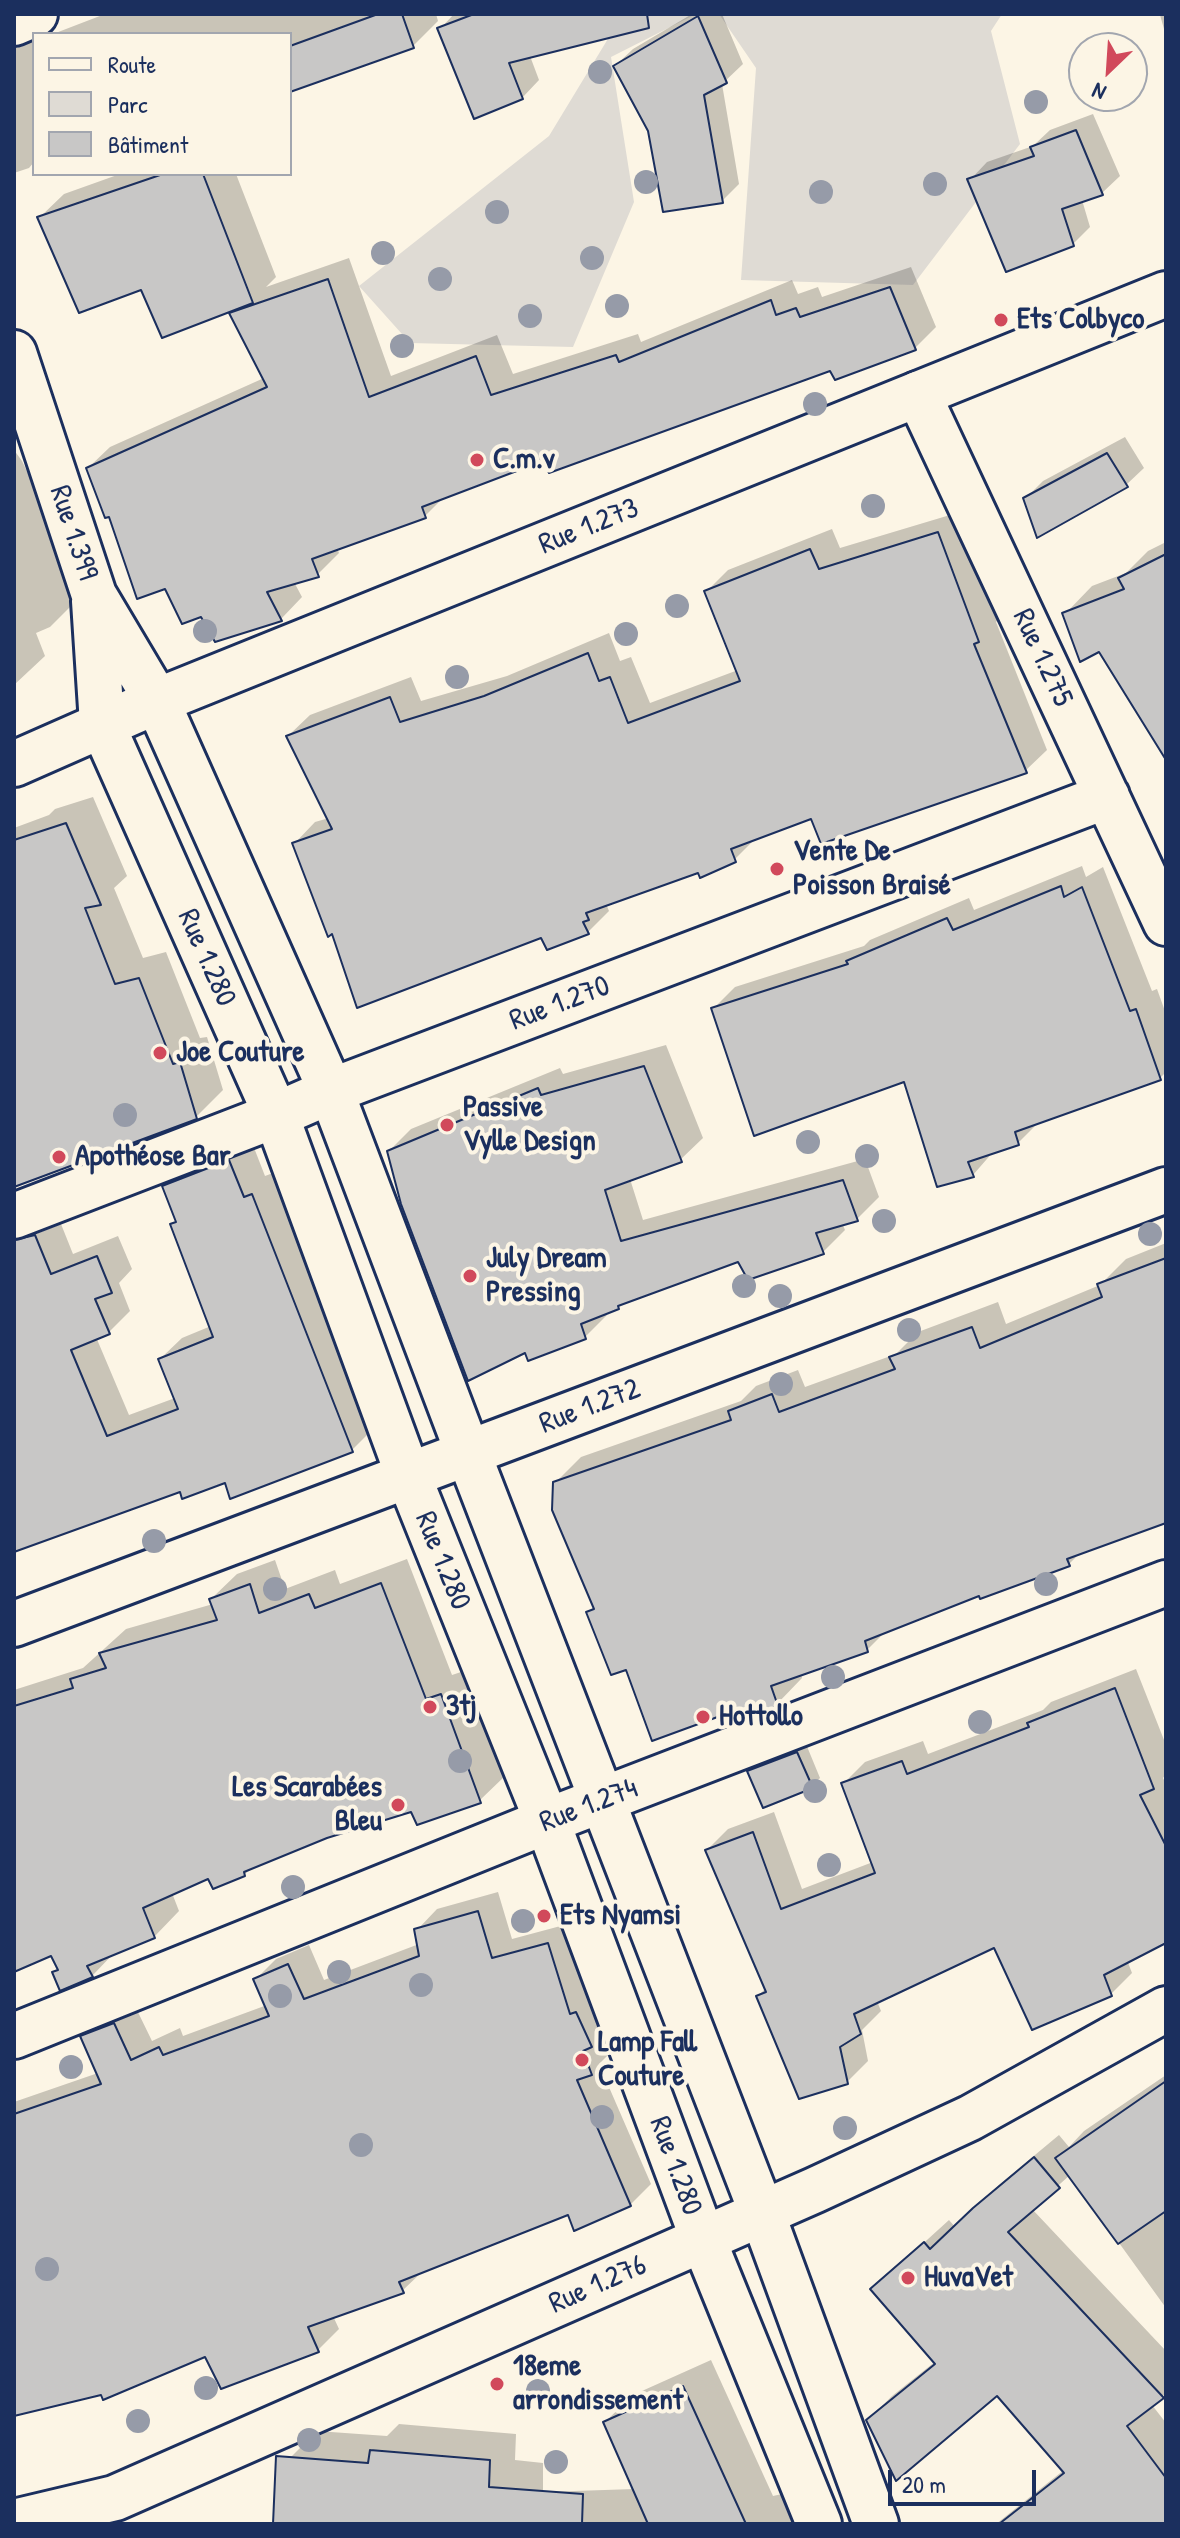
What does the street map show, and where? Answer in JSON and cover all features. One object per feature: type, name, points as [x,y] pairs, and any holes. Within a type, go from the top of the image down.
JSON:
[{"type":"street","points":[[14,23],[35,14]]},
{"type":"street","name":"Rue 1.273","points":[[14,764],[157,701],[1166,294]]},
{"type":"street","name":"Rue 1.399","points":[[14,353],[94,595],[157,701]]},
{"type":"street","name":"Rue 1.275","points":[[918,394],[1166,923]]},
{"type":"street","name":"Rue 1.280","points":[[94,595],[102,724],[276,1115],[408,1475],[547,1821],[703,2239],[819,2524]]},
{"type":"street","name":"Rue 1.280","points":[[157,701],[331,1091],[601,1801],[762,2213],[876,2524]]},
{"type":"street","name":"Rue 1.270","points":[[14,1216],[331,1091],[1107,796]]},
{"type":"street","name":"Rue 1.272","points":[[14,1624],[1166,1190]]},
{"type":"street","name":"Rue 1.274","points":[[14,2036],[547,1821],[1166,1583]]},
{"type":"street","name":"Rue 1.276","points":[[14,2522],[115,2498],[762,2213],[970,2118],[1166,2009]]},
{"type":"green space","points":[[623,14],[696,14],[611,57],[634,202],[573,347],[410,343],[359,286],[549,136]]},
{"type":"green space","points":[[719,14],[1002,14],[991,31],[1020,144],[913,285],[741,280],[756,68]]},
{"type":"building","points":[[378,14],[402,14],[414,48],[292,91],[292,45]]},
{"type":"building","points":[[474,14],[647,14],[649,28],[509,63],[523,99],[474,119],[437,28]]},
{"type":"building","points":[[698,16],[727,83],[704,95],[723,203],[663,212],[648,131],[613,66]]},
{"type":"building","points":[[1076,130],[1103,195],[1062,209],[1074,246],[1006,272],[967,179],[1034,156],[1030,147]]},
{"type":"building","points":[[157,176],[204,176],[253,303],[162,338],[141,290],[79,313],[37,217]]},
{"type":"building","points":[[328,279],[369,397],[476,356],[491,395],[616,355],[619,362],[771,300],[776,315],[796,308],[800,317],[890,287],[916,350],[835,380],[830,371],[549,473],[543,461],[422,507],[426,518],[312,559],[319,577],[267,592],[282,621],[215,642],[201,617],[182,624],[165,589],[137,599],[109,517],[105,518],[86,468],[267,387],[229,313]]},
{"type":"building","points":[[1107,453],[1128,487],[1037,538],[1023,498]]},
{"type":"building","points":[[938,532],[979,642],[974,644],[1027,773],[821,844],[811,819],[731,849],[736,862],[700,878],[698,873],[586,913],[589,920],[583,922],[589,934],[547,950],[541,938],[357,1008],[332,934],[328,937],[292,843],[332,829],[286,736],[390,697],[400,722],[484,696],[588,653],[599,681],[610,677],[628,723],[740,681],[704,591],[810,549],[819,569]]},
{"type":"building","points":[[1166,554],[1166,760],[1099,652],[1080,662],[1062,613],[1124,589],[1118,578]]},
{"type":"building","points":[[66,823],[101,905],[85,908],[115,984],[139,978],[173,1064],[180,1062],[197,1119],[14,1187],[14,840]]},
{"type":"building","points":[[1061,886],[1064,897],[1082,887],[1130,1011],[1136,1009],[1161,1080],[1015,1132],[1019,1145],[968,1162],[974,1177],[937,1187],[904,1082],[754,1136],[711,1008],[848,964],[846,961],[947,918],[953,930]]},
{"type":"building","points":[[644,1066],[682,1162],[605,1190],[621,1241],[843,1180],[858,1221],[816,1233],[824,1254],[748,1280],[738,1262],[618,1306],[619,1309],[581,1324],[586,1339],[528,1361],[525,1353],[468,1381],[401,1204],[387,1151],[538,1088],[541,1095]]},
{"type":"building","points":[[229,1160],[244,1197],[252,1194],[353,1452],[230,1499],[225,1483],[182,1499],[180,1492],[14,1552],[14,1240],[35,1235],[51,1274],[97,1256],[112,1293],[95,1299],[110,1334],[71,1350],[107,1436],[178,1409],[158,1359],[213,1337],[170,1224],[176,1222],[162,1186]]},
{"type":"building","points":[[1166,1258],[1166,1523],[1067,1559],[1070,1566],[980,1599],[979,1596],[865,1641],[868,1652],[771,1686],[778,1706],[728,1725],[723,1715],[652,1741],[626,1670],[611,1675],[586,1612],[594,1609],[552,1510],[553,1482],[731,1420],[728,1411],[772,1394],[779,1412],[895,1369],[889,1357],[972,1327],[980,1348],[1102,1297],[1097,1284]]},
{"type":"building","points":[[381,1583],[426,1699],[441,1694],[481,1803],[417,1825],[411,1812],[327,1838],[244,1872],[245,1876],[213,1889],[208,1879],[143,1908],[155,1938],[87,1966],[93,1977],[60,1991],[52,1972],[58,1970],[51,1956],[14,1972],[14,1706],[73,1688],[70,1679],[106,1668],[99,1653],[217,1620],[209,1599],[250,1584],[259,1613],[309,1594],[315,1608]]},
{"type":"building","points":[[1115,1688],[1154,1789],[1140,1795],[1166,1846],[1166,1943],[1104,1975],[1112,1996],[1032,2030],[994,1948],[854,2014],[861,2034],[840,2047],[848,2084],[799,2099],[756,1996],[766,1992],[705,1850],[753,1832],[781,1909],[875,1873],[841,1783],[902,1761],[907,1774],[1029,1727],[1027,1723]]},
{"type":"building","points":[[797,1752],[813,1788],[763,1808],[747,1771]]},
{"type":"building","points":[[478,1911],[492,1958],[548,1943],[570,2014],[576,2012],[592,2047],[583,2051],[592,2075],[577,2080],[631,2206],[574,2231],[568,2215],[399,2282],[404,2293],[308,2327],[319,2352],[221,2389],[205,2357],[103,2400],[101,2395],[14,2416],[14,2114],[101,2084],[80,2036],[114,2023],[131,2060],[159,2047],[163,2055],[269,2016],[253,1979],[288,1964],[304,1999],[419,1956],[414,1929]]},
{"type":"building","points":[[1166,2081],[1166,2211],[1118,2244],[1055,2158]]},
{"type":"building","points":[[1034,2157],[1060,2188],[1008,2232],[1164,2398],[1127,2426],[1166,2478],[1166,2524],[999,2524],[1064,2473],[997,2396],[896,2481],[866,2420],[935,2364],[870,2289],[924,2242],[930,2249]]},
{"type":"building","points":[[683,2386],[746,2524],[648,2524],[603,2422]]},
{"type":"building","points":[[370,2450],[490,2460],[489,2487],[583,2494],[582,2524],[273,2524],[276,2456],[368,2463]]},
{"type":"place","name":"Ets Colbyco","points":[[1001,320]]},
{"type":"place","name":"C.m.v","points":[[477,460]]},
{"type":"place","name":"Vente De Poisson Braisé","points":[[777,869]]},
{"type":"place","name":"Joe Couture","points":[[160,1053]]},
{"type":"place","name":"Passive Vylle Design","points":[[447,1125]]},
{"type":"place","name":"Apothéose Bar","points":[[59,1157]]},
{"type":"place","name":"July Dream Pressing","points":[[470,1276]]},
{"type":"place","name":"3tj","points":[[430,1707]]},
{"type":"place","name":"Hottollo","points":[[703,1717]]},
{"type":"place","name":"Les Scarabées Bleu","points":[[398,1805]]},
{"type":"place","name":"Ets Nyamsi","points":[[544,1916]]},
{"type":"place","name":"Lamp Fall Couture","points":[[582,2060]]},
{"type":"place","name":"HuvaVet","points":[[908,2278]]},
{"type":"place","name":"18eme arrondissement","points":[[497,2384]]}]
